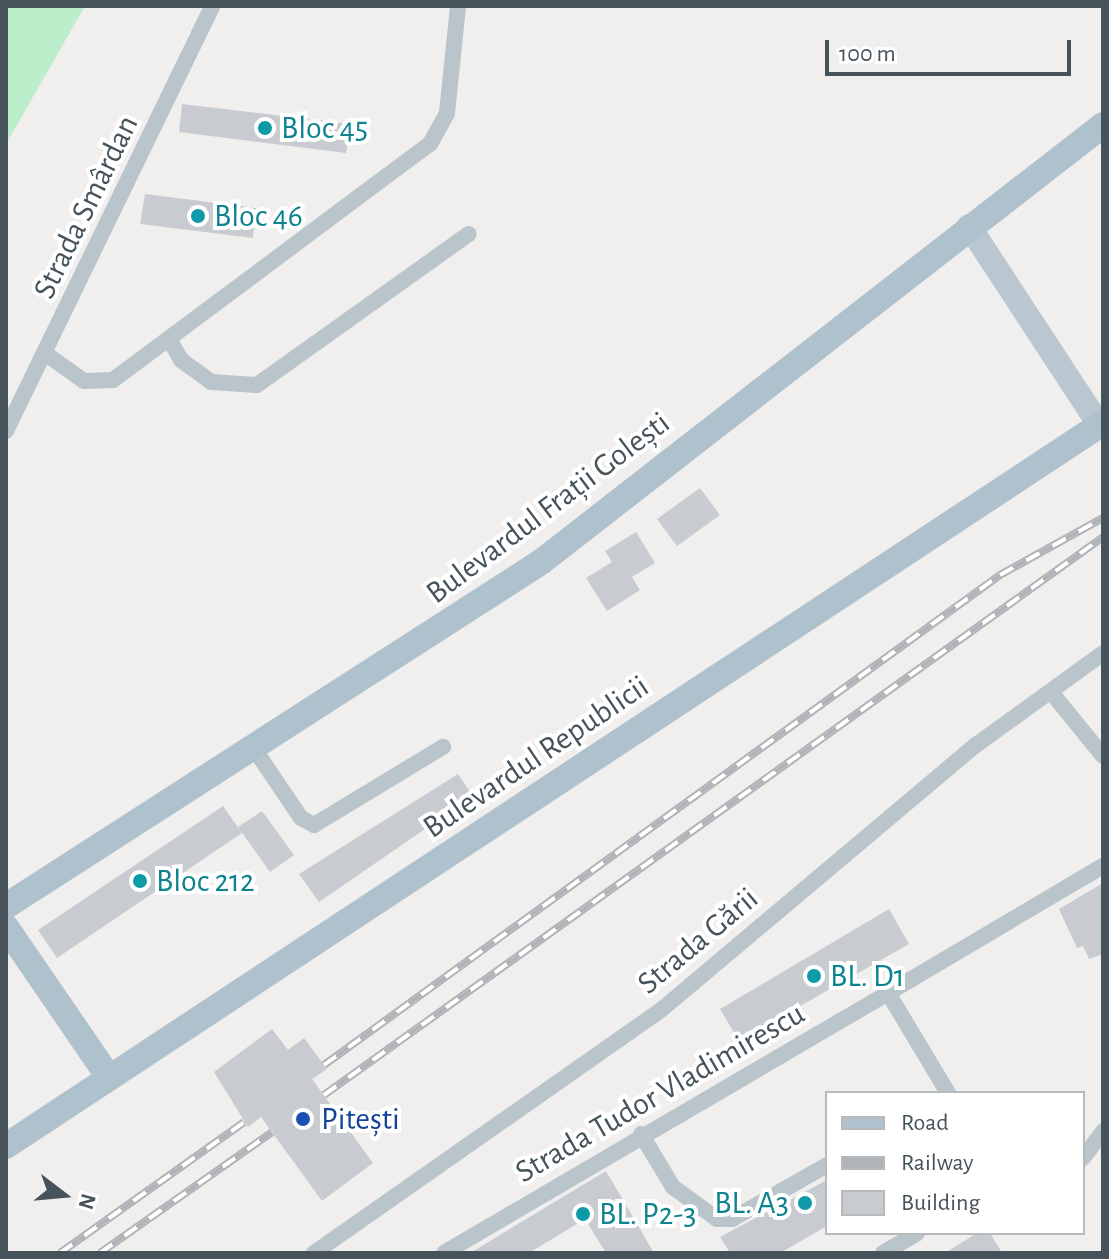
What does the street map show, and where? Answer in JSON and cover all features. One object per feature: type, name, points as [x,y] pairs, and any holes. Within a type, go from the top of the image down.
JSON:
[{"type":"main road","name":"Bulevardul Frații Golești","points":[[6,906],[255,750],[541,562],[969,226],[1103,125]]},
{"type":"main road","name":"Bulevardul Republicii","points":[[6,1146],[1101,424]]},
{"type":"main road","points":[[6,927],[108,1076]]},
{"type":"street","name":"Strada Smârdan","points":[[6,431],[46,354],[212,6]]},
{"type":"street","points":[[46,354],[84,381],[102,383],[169,339],[430,144],[447,113],[458,6]]},
{"type":"street","points":[[969,226],[1101,424]]},
{"type":"street","points":[[169,339],[181,360],[211,382],[257,385],[469,234]]},
{"type":"street","name":"Strada Gării","points":[[314,1253],[661,1010],[976,745],[1103,653]]},
{"type":"street","points":[[1051,692],[1103,756]]},
{"type":"street","points":[[255,750],[301,818],[314,825],[443,747]]},
{"type":"street","name":"Strada Tudor Vladimirescu","points":[[444,1253],[641,1134],[1103,866]]},
{"type":"street","points":[[888,993],[947,1091]]},
{"type":"street","points":[[1085,1155],[1103,1131]]},
{"type":"street","points":[[641,1134],[673,1187],[703,1214],[732,1219],[825,1166]]},
{"type":"street","points":[[883,1253],[914,1235]]},
{"type":"green space","points":[[6,6],[85,6],[6,144]]},
{"type":"building","name":"Bloc 45","points":[[182,104],[351,124],[346,153],[179,132]]},
{"type":"building","name":"Bloc 46","points":[[145,194],[256,208],[253,238],[140,224]]},
{"type":"building","points":[[700,488],[720,515],[677,546],[657,519]]},
{"type":"building","points":[[636,532],[655,563],[632,577],[640,590],[607,611],[586,578],[612,562],[605,551]]},
{"type":"building","points":[[458,774],[473,796],[319,902],[299,874]]},
{"type":"building","name":"Bloc 212","points":[[223,806],[242,833],[57,958],[38,930]]},
{"type":"building","name":"Bloc 212","points":[[262,811],[294,855],[270,872],[238,827]]},
{"type":"building","points":[[1103,883],[1103,954],[1089,959],[1083,946],[1077,948],[1059,909]]},
{"type":"building","name":"BL. D1","points":[[889,909],[909,944],[739,1041],[720,1009]]},
{"type":"building","points":[[272,1029],[288,1050],[304,1038],[327,1069],[312,1079],[373,1163],[322,1201],[261,1117],[248,1127],[214,1072]]},
{"type":"building","name":"BL. P2-3","points":[[606,1171],[654,1253],[606,1253],[585,1219],[529,1253],[470,1253]]},
{"type":"building","name":"BL. A3","points":[[825,1181],[825,1227],[780,1253],[730,1253],[720,1237]]},
{"type":"building","points":[[974,1235],[991,1235],[1002,1253],[945,1253]]},
{"type":"railway","points":[[324,1065],[1000,575],[1103,518]]},
{"type":"railway","points":[[324,1095],[1103,537]]},
{"type":"railway","points":[[60,1253],[244,1122]]},
{"type":"railway","points":[[100,1253],[272,1132]]},
{"type":"place","name":"Bloc 45","points":[[265,128]]},
{"type":"place","name":"Bloc 46","points":[[198,216]]},
{"type":"place","name":"Bloc 212","points":[[140,881]]},
{"type":"place","name":"BL. D1","points":[[814,976]]},
{"type":"place","name":"Pitești","points":[[303,1119]]},
{"type":"place","name":"BL. A3","points":[[805,1203]]},
{"type":"place","name":"BL. P2-3","points":[[583,1214]]}]
